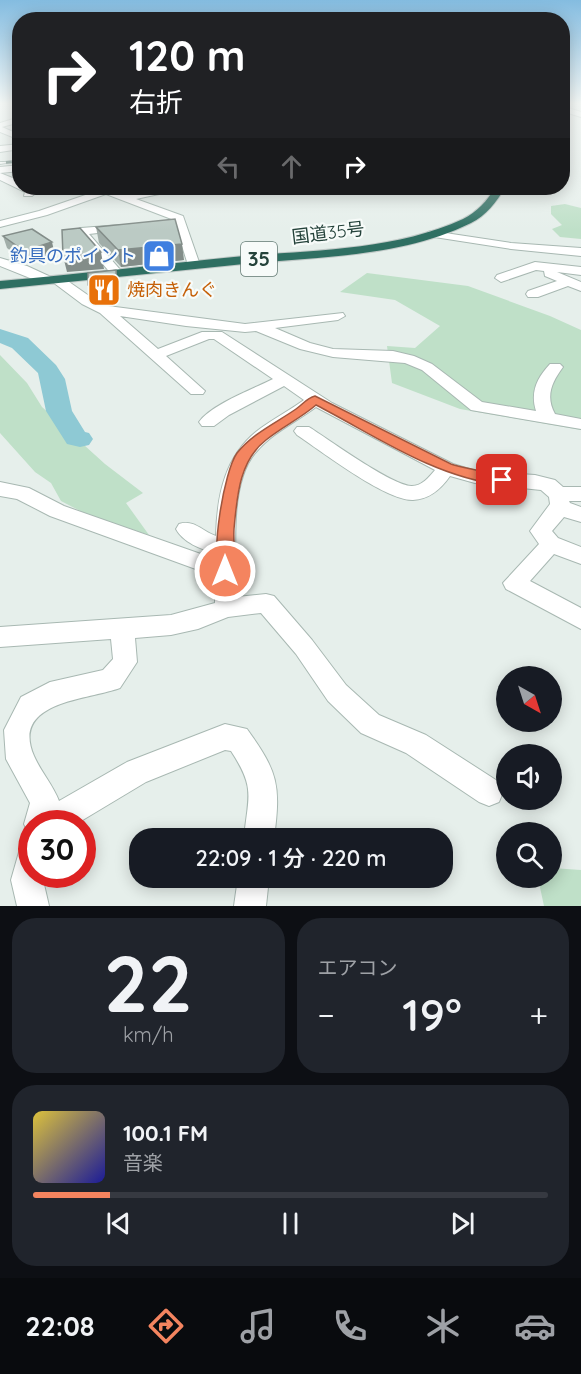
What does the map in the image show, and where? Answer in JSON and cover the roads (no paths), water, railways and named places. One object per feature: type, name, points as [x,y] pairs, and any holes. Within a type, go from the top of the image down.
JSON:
[{"type":"highway","name":"国道35号","points":[[0,285],[335,250],[432,234],[465,222],[483,211],[495,195]]},
{"type":"street","points":[[0,224],[43,213],[87,195]]},
{"type":"street","points":[[118,195],[179,218],[194,265]]},
{"type":"street","points":[[126,198],[136,195]]},
{"type":"street","points":[[159,225],[181,224]]},
{"type":"street","points":[[117,273],[81,231],[137,227]]},
{"type":"street","points":[[432,234],[511,246],[581,252]]},
{"type":"street","points":[[511,246],[522,258],[575,284]]},
{"type":"street","points":[[0,262],[53,280],[87,302],[105,310],[223,327],[257,326],[338,316]]},
{"type":"street","points":[[501,278],[536,266],[581,271]]},
{"type":"street","points":[[533,294],[575,284]]},
{"type":"street","points":[[105,310],[197,391]]},
{"type":"street","points":[[257,326],[305,346],[333,353],[409,359],[427,367],[477,406],[581,424]]},
{"type":"street","points":[[156,355],[207,335],[217,335],[315,399],[446,468],[475,477],[535,481],[548,486],[558,500],[581,514]]},
{"type":"street","points":[[548,417],[543,410],[542,390],[544,379],[555,367]]},
{"type":"street","points":[[208,422],[223,411],[284,380]]},
{"type":"street","points":[[226,608],[225,546],[234,481],[242,457],[261,437],[302,411],[315,399]]},
{"type":"street","points":[[303,431],[388,484],[409,493],[423,490],[439,481],[446,468]]},
{"type":"street","points":[[0,489],[22,493],[57,511],[225,571]]},
{"type":"street","points":[[581,494],[558,500],[540,531],[551,544],[581,556]]},
{"type":"street","points":[[186,529],[208,543],[225,546]]},
{"type":"street","points":[[551,544],[514,583],[581,620]]},
{"type":"street","points":[[0,637],[41,632],[171,625],[198,619],[226,608],[266,603],[304,647],[337,693],[370,724],[416,744],[489,792]]},
{"type":"street","points":[[43,810],[45,801],[20,759],[17,730],[30,706],[50,694],[111,680],[125,662],[122,629]]},
{"type":"street","points":[[71,810],[137,772],[225,736],[238,738],[259,769],[264,798],[260,828]]},
{"type":"street","points":[[29,888],[33,906]]},
{"type":"street","points":[[250,906],[253,888]]},
{"type":"waterway","points":[[0,335],[20,343],[48,370],[53,379],[59,411],[76,438],[80,439]]},
{"type":"railway","points":[[0,163],[12,162]]},
{"type":"place","name":"釣具のポイント","points":[[159,256]]},
{"type":"place","name":"焼肉きんぐ","points":[[104,290]]}]
